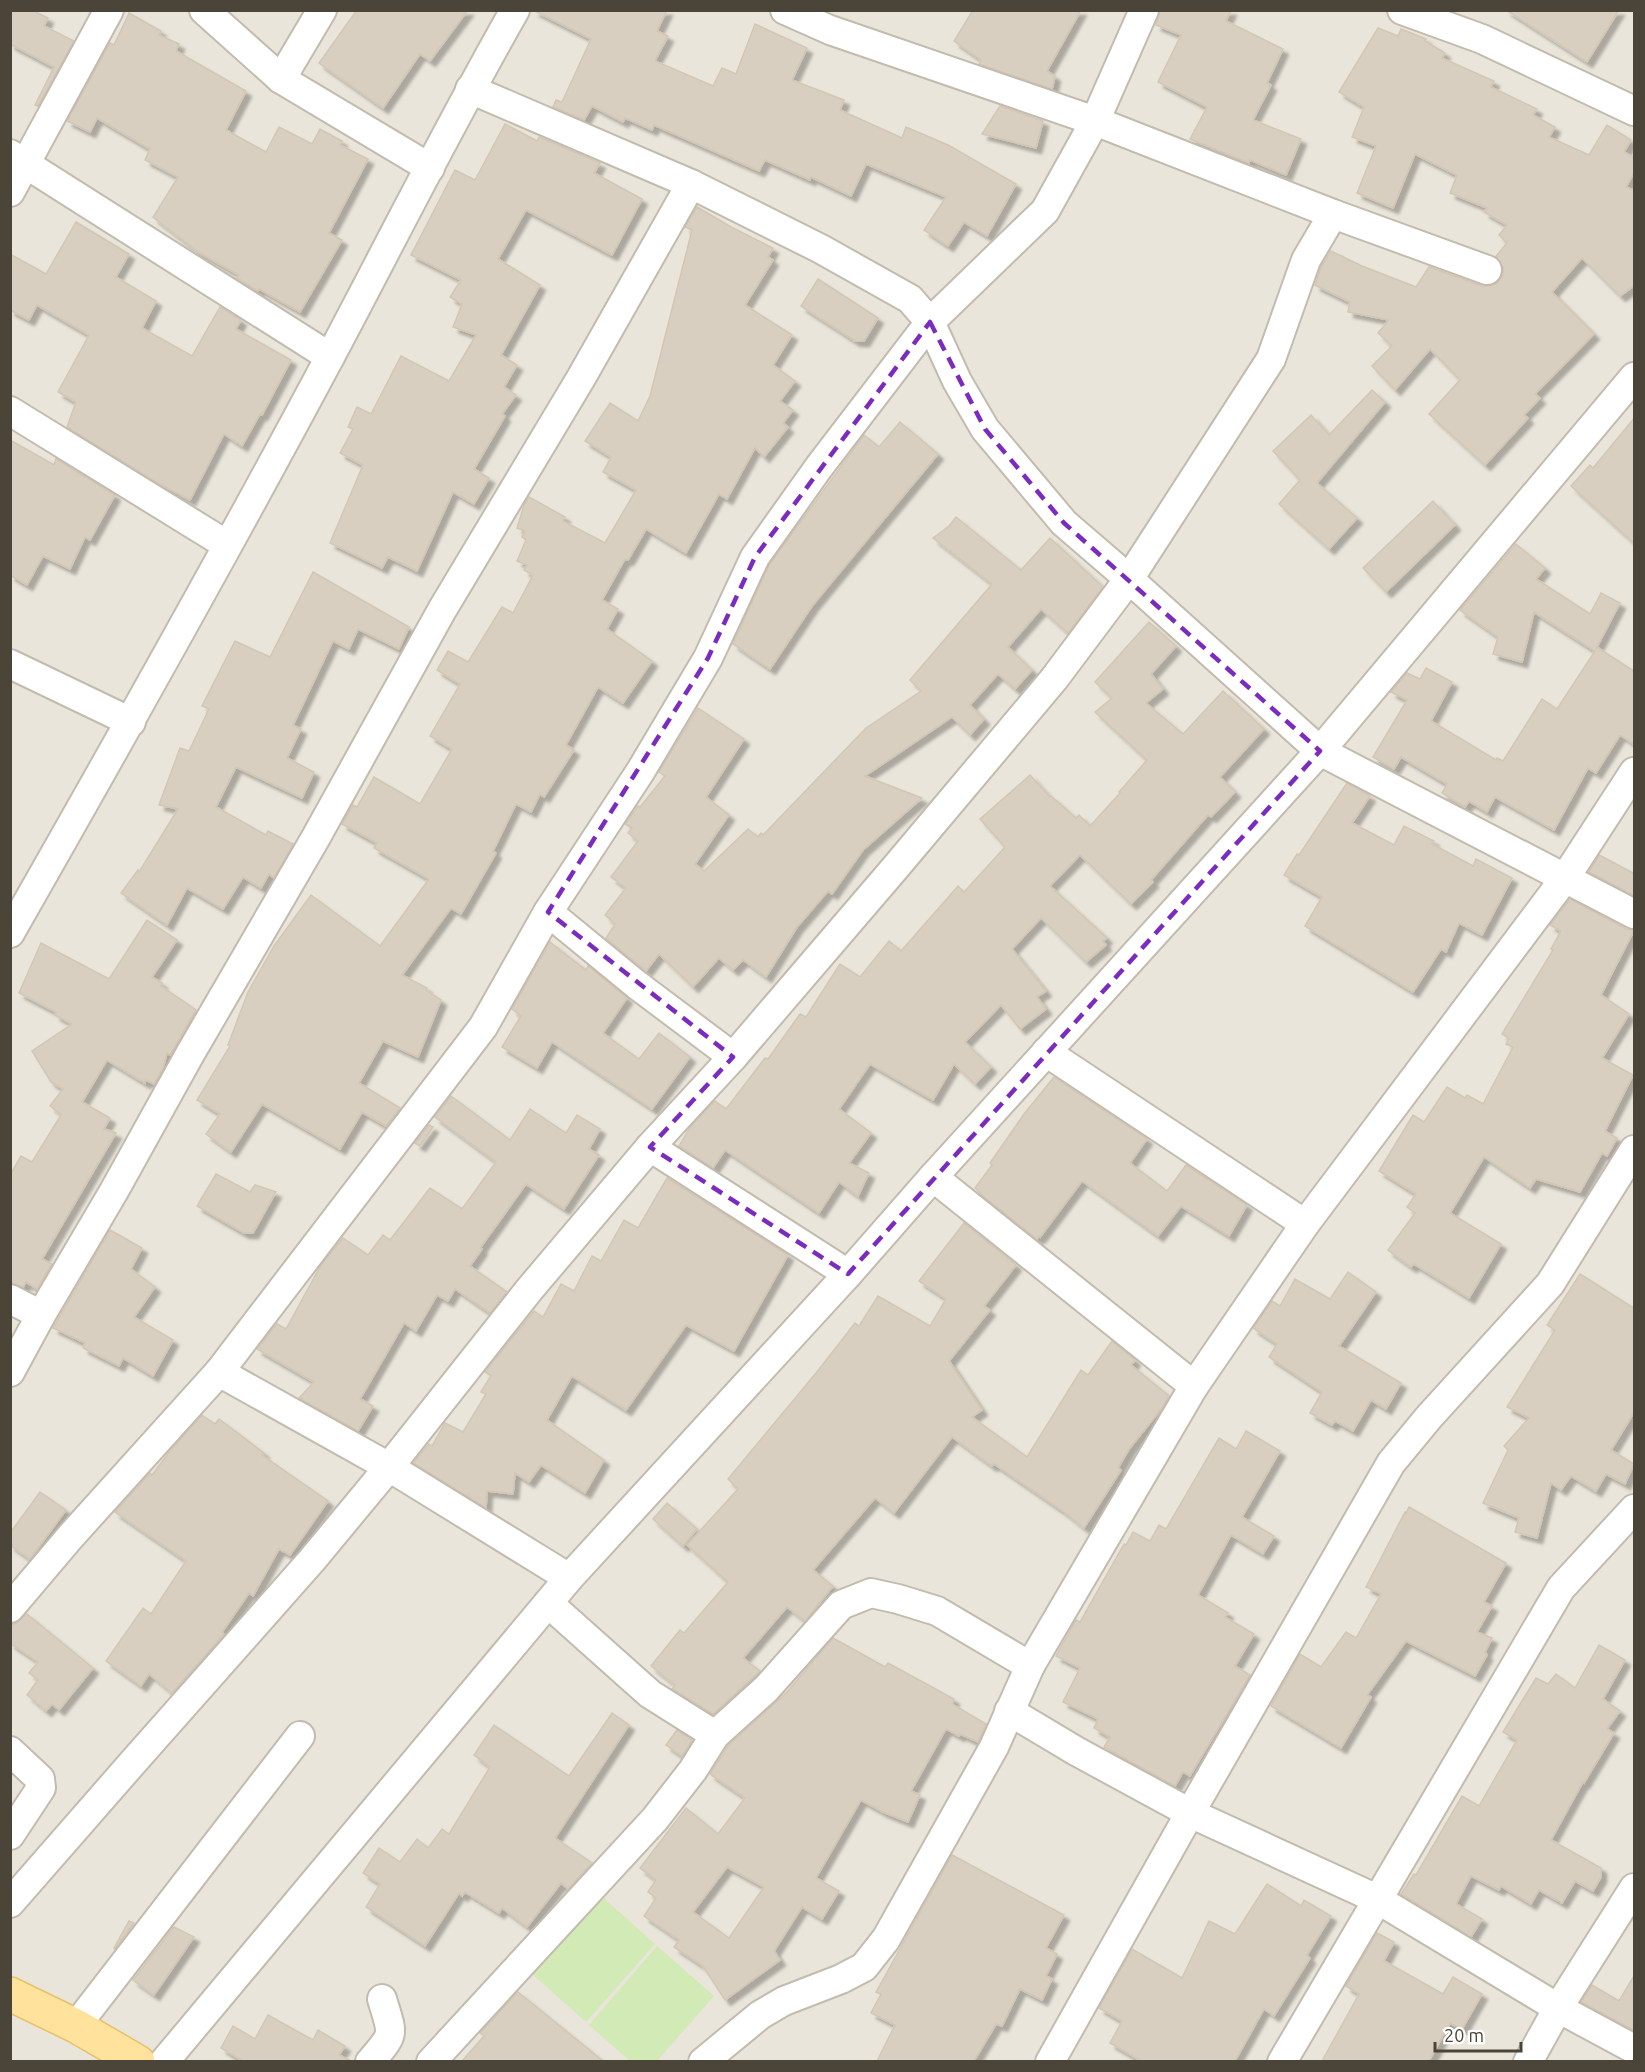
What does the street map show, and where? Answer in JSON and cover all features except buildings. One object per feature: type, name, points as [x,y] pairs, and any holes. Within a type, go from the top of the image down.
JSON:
[{"type":"main road","points":[[10,1994],[76,2026],[138,2061]]},
{"type":"street","points":[[10,192],[19,158],[109,10]]},
{"type":"street","points":[[204,10],[281,79],[430,168]]},
{"type":"street","points":[[281,79],[322,10]]},
{"type":"street","points":[[10,933],[131,722],[330,357],[470,89],[515,10]]},
{"type":"street","points":[[785,10],[831,30],[1095,121],[1333,214],[1487,270]]},
{"type":"street","points":[[10,1608],[71,1536],[219,1372],[483,1027],[548,912],[640,772],[708,658],[755,557],[819,467],[930,322],[1045,212],[1095,121],[1144,10]]},
{"type":"street","points":[[1402,10],[1482,39],[1635,111]]},
{"type":"street","points":[[470,89],[691,184],[882,282],[910,299],[930,322],[957,381],[985,429],[1064,523],[1320,751],[1635,914]]},
{"type":"street","points":[[19,158],[330,357]]},
{"type":"street","points":[[10,1372],[114,1191],[189,1054],[315,839],[442,610],[580,378],[691,184]]},
{"type":"street","points":[[10,1903],[312,1560],[390,1467],[529,1290],[651,1147],[733,1057],[1053,679],[1129,579],[1271,359],[1306,260],[1333,214]]},
{"type":"street","points":[[164,2061],[569,1578],[848,1274],[933,1177],[1320,751],[1635,376]]},
{"type":"street","points":[[10,411],[227,545]]},
{"type":"street","points":[[10,664],[131,722]]},
{"type":"street","points":[[703,2061],[760,2015],[784,2001],[841,1979],[864,1967],[886,1939],[994,1747],[1030,1666],[1194,1386],[1305,1224],[1565,878],[1635,772]]},
{"type":"street","points":[[548,912],[637,985],[733,1057]]},
{"type":"street","points":[[1046,1052],[1305,1224]]},
{"type":"street","points":[[651,1147],[848,1274]]},
{"type":"street","points":[[1050,2061],[1391,1463],[1429,1417],[1550,1284],[1635,1150]]},
{"type":"street","points":[[933,1177],[1194,1386]]},
{"type":"street","points":[[10,1299],[41,1315]]},
{"type":"street","points":[[219,1372],[390,1467],[569,1578]]},
{"type":"street","points":[[1282,2061],[1561,1588],[1635,1509]]},
{"type":"street","points":[[431,2061],[655,1819],[693,1770],[715,1735],[766,1689],[841,1605],[871,1593],[937,1611],[1030,1666]]},
{"type":"street","points":[[548,1603],[650,1694],[715,1735]]},
{"type":"street","points":[[1009,1711],[1076,1751],[1190,1813],[1377,1899],[1558,2008],[1635,2049]]},
{"type":"street","points":[[76,2026],[300,1736]]},
{"type":"street","points":[[10,1750],[40,1779],[41,1788],[10,1835]]},
{"type":"street","points":[[1528,2061],[1558,2008],[1635,1888]]},
{"type":"street","points":[[370,2061],[389,2039],[391,2029],[382,1999]]},
{"type":"highlighted area","points":[[930,322],[985,429],[1064,523],[1320,751],[848,1274],[650,1147],[733,1057],[548,912],[708,658],[755,557]]},
{"type":"shaded area","points":[[11,11],[1634,11],[1634,2061],[11,2061]]},
{"type":"green space","points":[[598,1893],[655,1944],[586,2022],[530,1972]]},
{"type":"green space","points":[[657,1946],[714,1996],[657,2061],[630,2061],[589,2025]]}]
